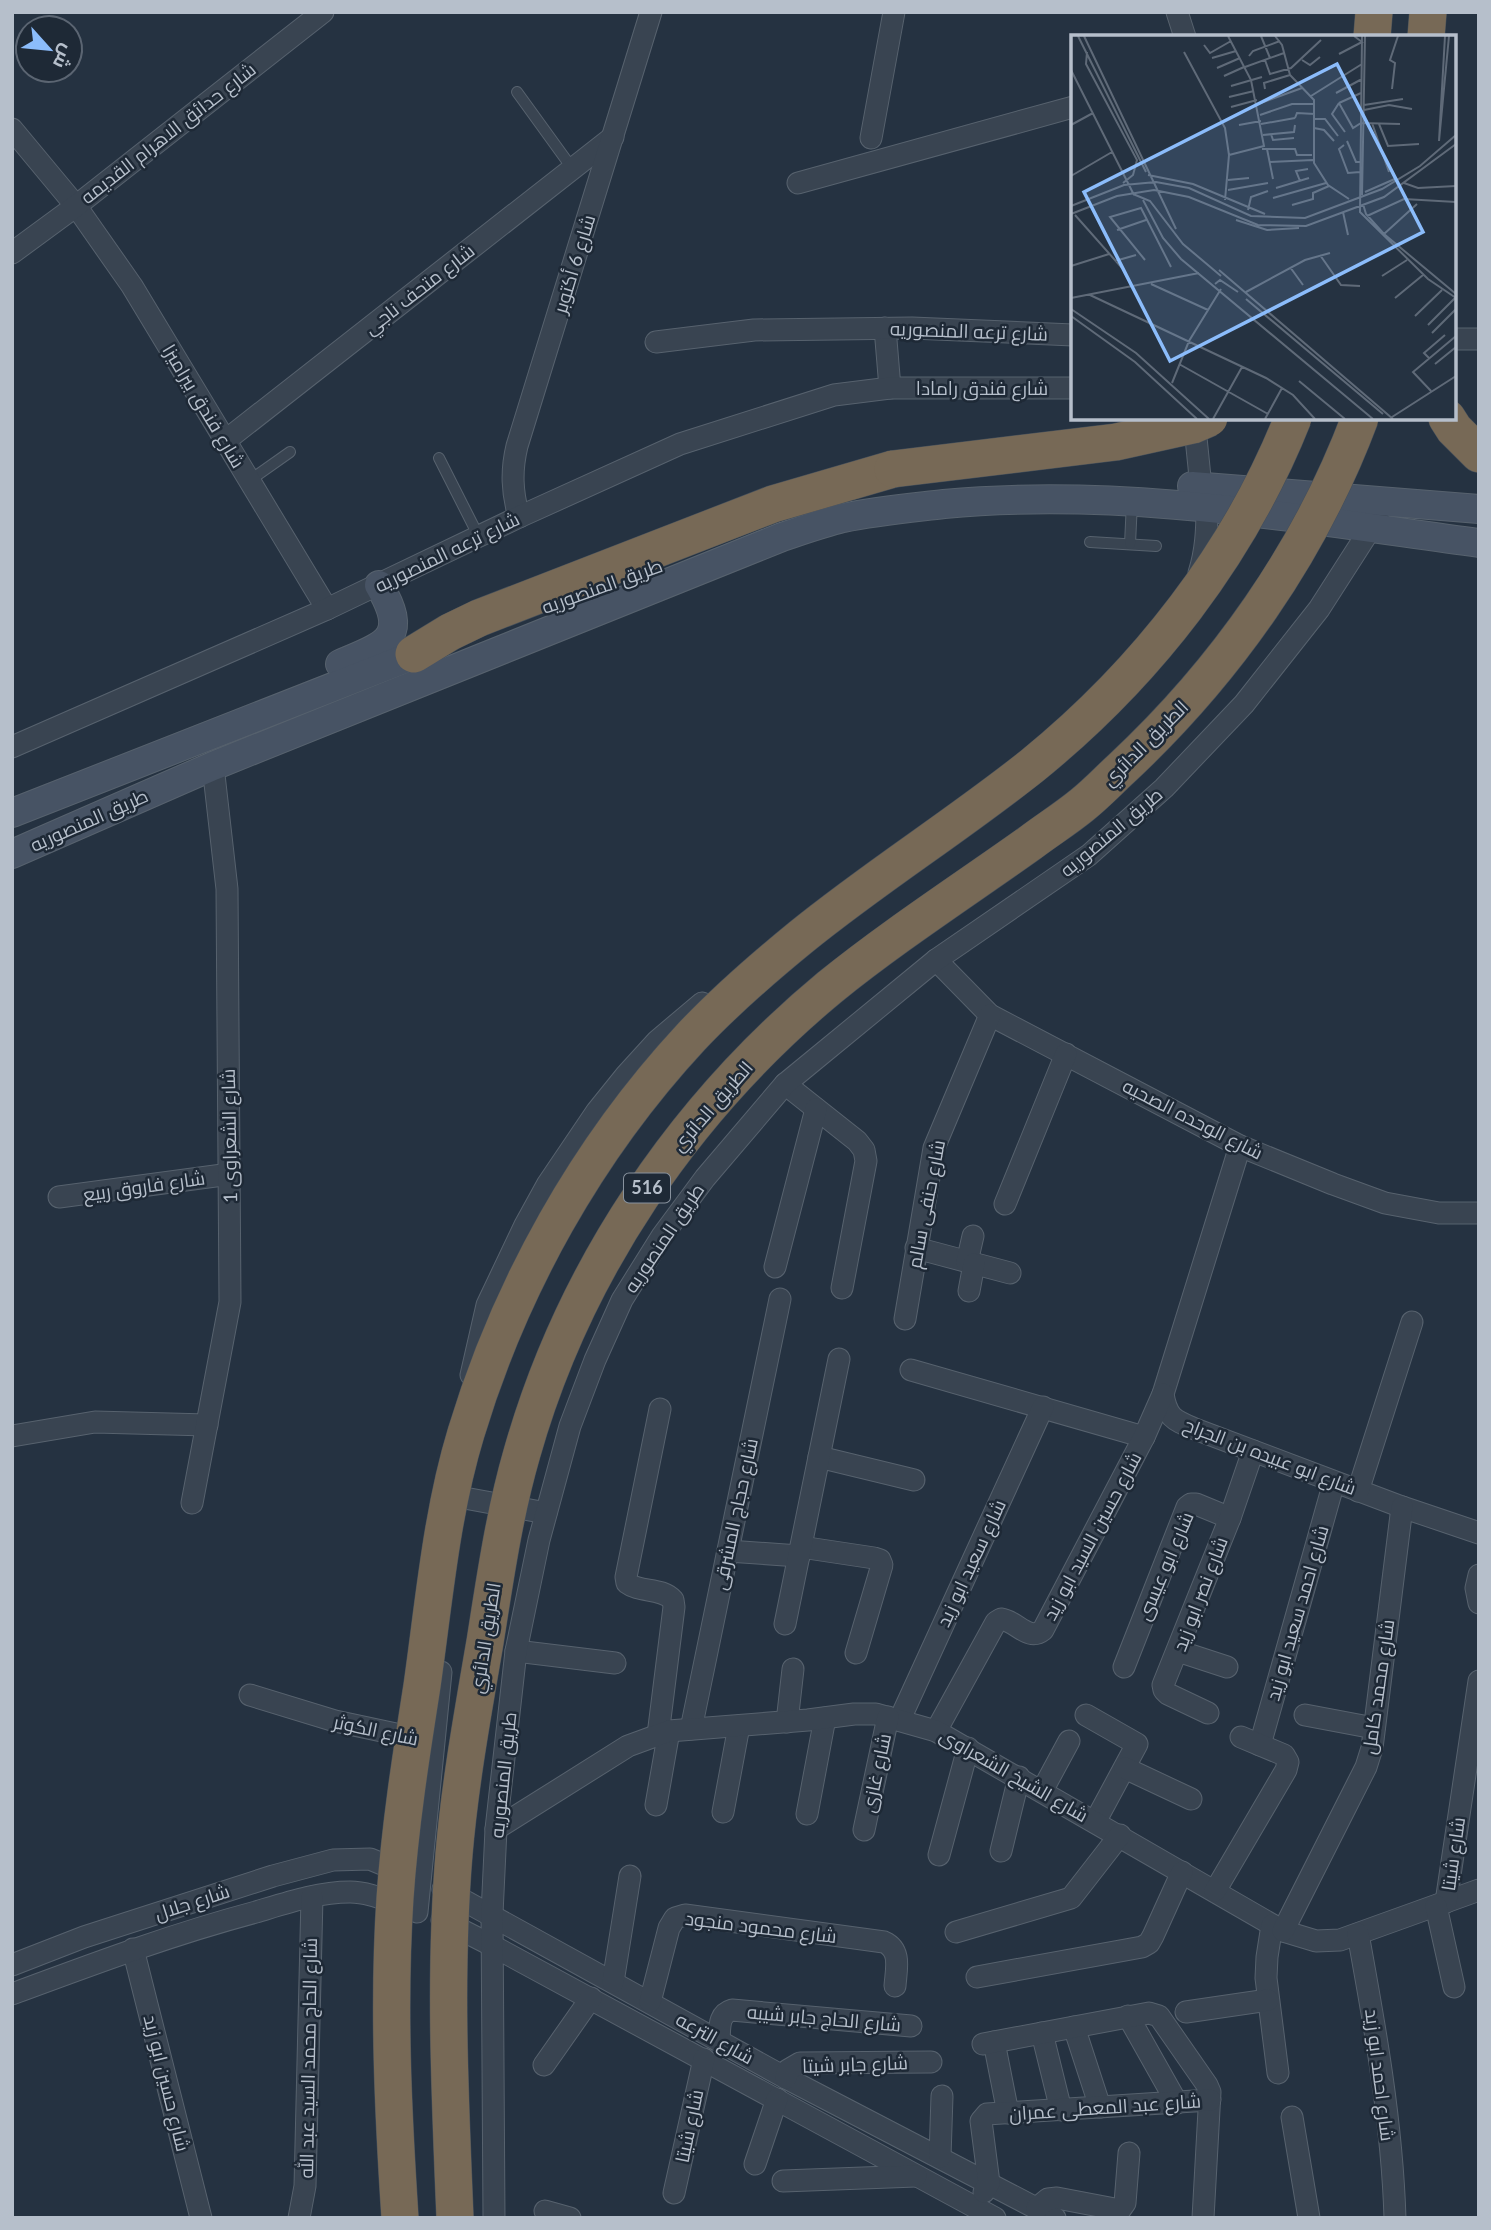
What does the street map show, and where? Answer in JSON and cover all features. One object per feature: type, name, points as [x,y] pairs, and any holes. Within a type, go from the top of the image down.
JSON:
[{"type":"highway","points":[[1372,35],[1374,12]]},
{"type":"highway","points":[[1426,35],[1428,12]]},
{"type":"highway","points":[[414,654],[479,618],[773,504],[893,469],[1116,442],[1204,420]]},
{"type":"highway","points":[[400,2218],[391,2082],[391,2019],[401,1831],[447,1512],[464,1437],[489,1364],[519,1293],[555,1224],[595,1157],[641,1095],[692,1036],[747,982],[807,932],[1031,766],[1085,720],[1135,670],[1180,615],[1220,559],[1257,496],[1292,420]]},
{"type":"highway","name":"الطريق الدائري","points":[[455,2218],[449,1972],[454,1855],[463,1778],[503,1529],[522,1452],[552,1364],[584,1292],[626,1217],[677,1144],[731,1080],[779,1031],[834,984],[1083,805],[1147,744],[1207,679],[1261,608],[1305,537],[1347,454],[1359,420]]},
{"type":"highway","points":[[1448,420],[1479,454]]},
{"type":"main road","name":"طريق المنصوريه","points":[[12,813],[414,654],[784,521],[878,496],[926,490],[1044,483],[1204,497],[1479,509]]},
{"type":"main road","name":"طريق المنصوريه","points":[[12,854],[213,766],[782,537],[842,518],[892,510],[977,501],[1132,491]]},
{"type":"main road","name":"طريق المنصوريه","points":[[1204,497],[1372,529],[1479,544]]},
{"type":"main road","points":[[242,722],[267,701],[294,684],[383,643],[392,635],[395,623],[379,585]]},
{"type":"street","name":"شارع حدائق الاهرام القديمه","points":[[12,253],[323,12]]},
{"type":"street","name":"شارع 6 أكتوبر","points":[[519,517],[512,487],[514,459],[651,12]]},
{"type":"street","points":[[871,138],[894,12]]},
{"type":"street","points":[[1177,12],[1184,35]]},
{"type":"street","points":[[1357,35],[1358,12]]},
{"type":"street","points":[[798,183],[1071,108]]},
{"type":"street","name":"شارع فندق بيراميزا","points":[[12,129],[76,206],[132,286],[327,610]]},
{"type":"street","name":"شارع متحف ناجي","points":[[225,441],[613,137]]},
{"type":"street","points":[[886,328],[890,388]]},
{"type":"street","name":"شارع ترعه المنصوريه","points":[[656,342],[754,330],[886,328],[1071,335]]},
{"type":"street","points":[[1456,340],[1479,340]]},
{"type":"street","name":"شارع ترعه المنصوريه","points":[[12,747],[327,610],[519,517],[680,444],[834,395],[890,388]]},
{"type":"street","name":"شارع فندق رامادا","points":[[890,388],[1071,388]]},
{"type":"street","points":[[417,1912],[471,1372],[487,1305],[525,1224],[547,1185],[597,1111],[657,1041],[1063,731],[1170,627],[1185,606],[1204,558],[1207,532],[1194,420]]},
{"type":"street","name":"طريق المنصوريه","points":[[494,2218],[492,1914],[496,1829],[516,1651],[546,1513],[570,1426],[594,1360],[622,1300],[662,1236],[705,1178],[785,1084],[936,960],[1088,855],[1164,788],[1244,704],[1319,609],[1386,503]]},
{"type":"street","name":"شارع الشعراوى 1","points":[[192,1503],[230,1302],[227,889],[213,766]]},
{"type":"street","name":"شارع الوحده الصحيه","points":[[936,960],[990,1014],[1240,1146],[1385,1203],[1439,1213],[1479,1213]]},
{"type":"street","name":"شارع حنفى سالم","points":[[905,1320],[934,1148],[990,1014]]},
{"type":"street","points":[[1005,1204],[1066,1054]]},
{"type":"street","points":[[785,1084],[857,1141],[864,1150],[866,1161],[842,1288]]},
{"type":"street","points":[[775,1267],[816,1109]]},
{"type":"street","points":[[1163,1394],[1240,1146]]},
{"type":"street","name":"شارع فاروق ربيع","points":[[59,1197],[230,1174]]},
{"type":"street","points":[[969,1291],[973,1236]]},
{"type":"street","points":[[916,1248],[1010,1273]]},
{"type":"street","name":"شارع حجاج المشرقى","points":[[673,1732],[728,1551],[780,1298]]},
{"type":"street","points":[[1358,1491],[1412,1322]]},
{"type":"street","points":[[785,1624],[839,1359]]},
{"type":"street","points":[[911,1370],[1144,1437]]},
{"type":"street","name":"شارع حسين السيد ابو زيد","points":[[936,1731],[996,1622],[1006,1619],[1031,1635],[1043,1630],[1144,1437],[1163,1394]]},
{"type":"street","name":"شارع ابو عبيده بن الجراح","points":[[1163,1394],[1166,1410],[1176,1421],[1358,1491],[1479,1533]]},
{"type":"street","name":"شارع سعيد ابو زيد","points":[[894,1718],[1043,1407]]},
{"type":"street","points":[[656,1805],[673,1732],[674,1607],[673,1600],[666,1594],[634,1588],[627,1583],[626,1577],[660,1409]]},
{"type":"street","points":[[12,1436],[95,1422],[207,1425]]},
{"type":"street","name":"شارع نصر ابو زيد","points":[[1208,1713],[1164,1690],[1163,1685],[1230,1518],[1253,1451]]},
{"type":"street","points":[[819,1457],[914,1480]]},
{"type":"street","name":"شارع احمد سعيد ابو زيد","points":[[1215,1891],[1286,1770],[1288,1762],[1284,1755],[1250,1741],[1335,1482]]},
{"type":"street","points":[[460,1497],[546,1513]]},
{"type":"street","name":"شارع ابو عيسى","points":[[1124,1667],[1187,1507],[1196,1504],[1230,1518]]},
{"type":"street","name":"شارع محمد كامل","points":[[1278,2073],[1268,2000],[1267,1957],[1278,1928],[1366,1768],[1374,1728],[1402,1507]]},
{"type":"street","points":[[728,1551],[800,1552],[880,1560],[882,1565],[856,1653]]},
{"type":"street","points":[[1479,1574],[1476,1588],[1479,1603]]},
{"type":"street","points":[[516,1651],[615,1663]]},
{"type":"street","points":[[1178,1651],[1227,1667]]},
{"type":"street","points":[[787,1722],[793,1669]]},
{"type":"street","name":"شارع شيتا","points":[[1441,1904],[1479,1681]]},
{"type":"street","name":"شارع الكوثر","points":[[250,1695],[335,1721],[504,1757]]},
{"type":"street","name":"شارع الشيخ الشعراوى","points":[[496,1829],[628,1746],[673,1732],[854,1714],[894,1718],[936,1731],[1278,1928],[1316,1941],[1340,1940],[1479,1890]]},
{"type":"street","points":[[1086,1715],[1137,1744],[1095,1822]]},
{"type":"street","points":[[1306,1715],[1374,1728]]},
{"type":"street","points":[[807,1814],[825,1718]]},
{"type":"street","name":"شارع غازى","points":[[864,1830],[894,1718]]},
{"type":"street","points":[[723,1812],[739,1726]]},
{"type":"street","points":[[1042,1791],[1069,1741]]},
{"type":"street","points":[[939,1855],[968,1748]]},
{"type":"street","points":[[1125,1768],[1191,1799]]},
{"type":"street","points":[[1001,1851],[1019,1777]]},
{"type":"street","points":[[956,1932],[1071,1898],[1120,1835]]},
{"type":"street","name":"شارع جلال","points":[[12,1965],[84,1937],[273,1876],[333,1860],[362,1858],[376,1861]]},
{"type":"street","points":[[372,1895],[376,1861]]},
{"type":"street","name":"شارع الترعه","points":[[376,1861],[448,1891],[492,1914],[786,2078],[1046,2213]]},
{"type":"street","points":[[977,1977],[1142,1947],[1149,1943],[1153,1936],[1182,1872]]},
{"type":"street","points":[[613,1982],[630,1876]]},
{"type":"street","name":"شارع جلال","points":[[12,1994],[133,1949],[247,1914],[348,1892],[372,1895]]},
{"type":"street","name":"شارع الترعه","points":[[372,1895],[446,1922],[491,1945],[918,2175],[973,2213],[995,2218]]},
{"type":"street","name":"شارع الحاج محمد السيد عبد الله","points":[[299,2218],[305,2186],[312,1898]]},
{"type":"street","points":[[1441,1904],[1454,1987]]},
{"type":"street","name":"شارع محمود منجود","points":[[650,2002],[669,1928],[675,1918],[685,1915],[884,1942],[892,1945],[896,1951],[895,1986]]},
{"type":"street","name":"شارع احمد ابو زيد","points":[[1358,1934],[1375,2026],[1387,2119],[1395,2218]]},
{"type":"street","name":"شارع حسين ابو زيد","points":[[133,1949],[201,2218]]},
{"type":"street","points":[[544,2065],[591,1998]]},
{"type":"street","points":[[1186,2012],[1268,2000]]},
{"type":"street","name":"شارع الحاج جابر شيبه","points":[[719,2040],[721,2017],[732,2010],[911,2026]]},
{"type":"street","points":[[1008,2113],[988,2043],[1154,2013],[1162,2019],[1207,2085],[1210,2100],[1203,2218]]},
{"type":"street","points":[[1128,2016],[1177,2103]]},
{"type":"street","points":[[1074,2027],[1100,2107]]},
{"type":"street","points":[[1042,2033],[1061,2110]]},
{"type":"street","name":"شارع شيتا","points":[[674,2193],[704,2059]]},
{"type":"street","name":"شارع جابر شيتا","points":[[786,2078],[788,2070],[800,2063],[931,2062]]},
{"type":"street","points":[[940,2157],[942,2096]]},
{"type":"street","points":[[755,2164],[777,2099]]},
{"type":"street","name":"شارع عبد المعطى عمران","points":[[989,2183],[981,2121],[987,2114],[1210,2100]]},
{"type":"street","points":[[1292,2117],[1309,2218]]},
{"type":"street","points":[[1046,2213],[1048,2199],[1057,2198],[1119,2210],[1125,2203],[1129,2153]]},
{"type":"street","points":[[783,2181],[918,2175]]},
{"type":"street","points":[[973,2213],[989,2183]]},
{"type":"street","points":[[545,2211],[570,2218]]},
{"type":"lane","points":[[517,92],[572,168]]},
{"type":"lane","points":[[249,481],[290,452]]},
{"type":"lane","points":[[439,458],[479,537]]},
{"type":"lane","points":[[1130,544],[1132,491]]},
{"type":"lane","points":[[1090,542],[1156,545]]}]
